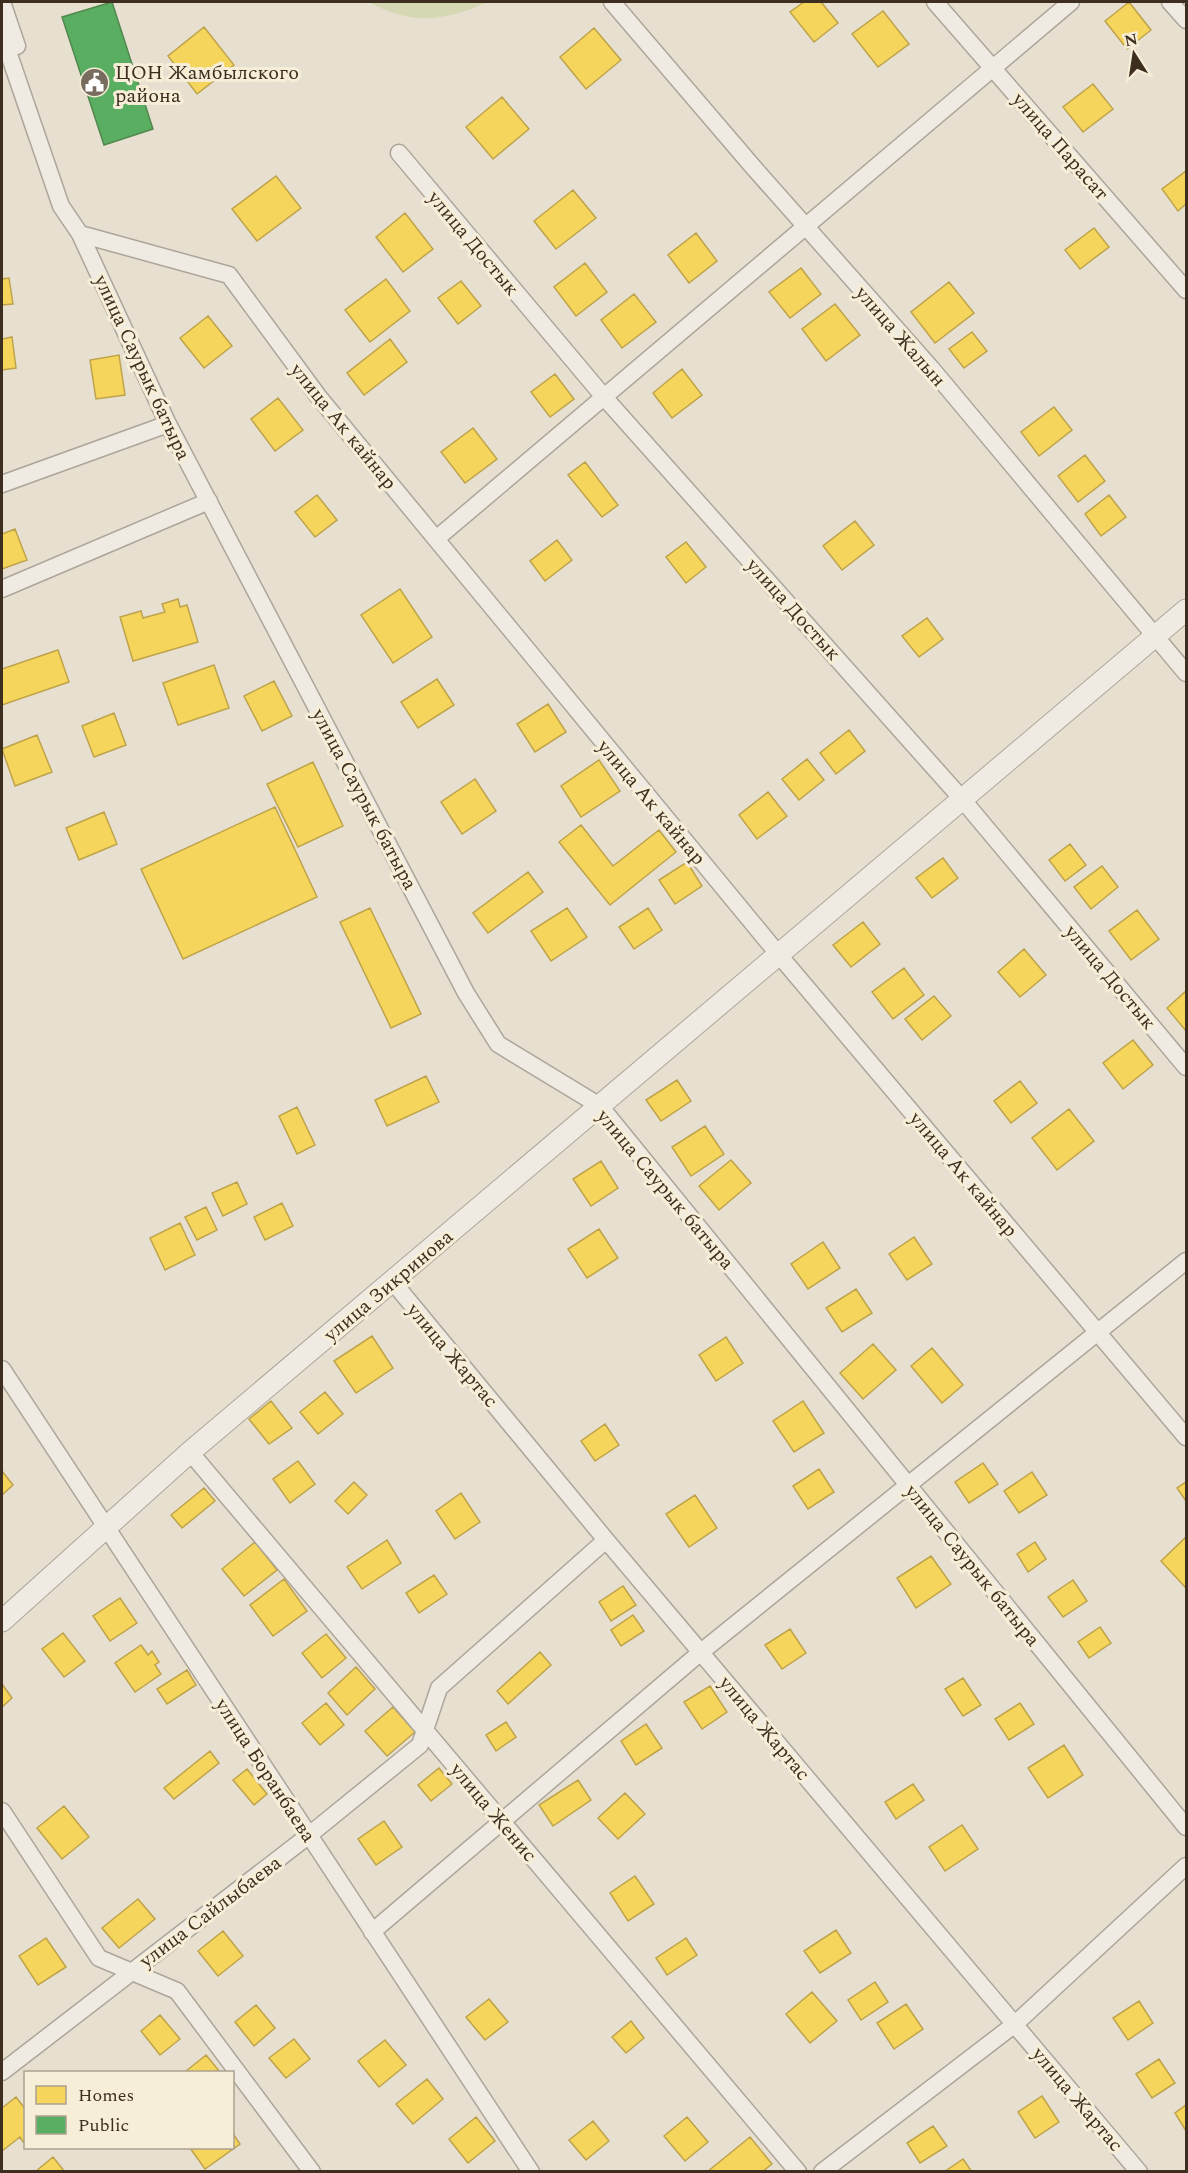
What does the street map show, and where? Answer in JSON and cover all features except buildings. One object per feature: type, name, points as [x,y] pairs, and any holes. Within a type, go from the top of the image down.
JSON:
[{"type":"street","name":"улица Саурык батыра","points":[[2,2],[71,202],[77,229]]},
{"type":"street","name":"улица Жалын","points":[[612,2],[631,27],[931,368],[1186,673]]},
{"type":"street","name":"улица Парасат","points":[[935,2],[1186,290]]},
{"type":"street","points":[[436,539],[992,66],[1071,2]]},
{"type":"street","points":[[1170,2],[1186,20]]},
{"type":"street","name":"улица Саурык батыра","points":[[2,34],[61,206],[77,229],[168,424],[466,993],[498,1044],[600,1106],[1186,1827]]},
{"type":"street","name":"улица Достык","points":[[399,153],[604,397],[962,799],[1186,1067]]},
{"type":"street","name":"улица Ак кайнар","points":[[77,229],[229,275],[318,396],[779,955],[1186,1437]]},
{"type":"street","points":[[2,484],[168,424]]},
{"type":"street","points":[[2,589],[209,501]]},
{"type":"street","name":"улица Зикринова","points":[[2,1620],[190,1452],[1186,610]]},
{"type":"street","points":[[372,1932],[701,1652],[1186,1261]]},
{"type":"street","name":"улица Жартас","points":[[393,1282],[606,1540],[1139,2172]]},
{"type":"street","name":"улица Боранбаева","points":[[2,1369],[531,2172]]},
{"type":"street","name":"улица Женис","points":[[190,1452],[798,2172]]},
{"type":"street","name":"улица Сайлыбаева","points":[[2,2072],[308,1836],[420,1745],[439,1688],[606,1540]]},
{"type":"street","points":[[2,1811],[99,1958],[177,1991],[312,2172]]},
{"type":"street","points":[[822,2172],[1015,2024],[1186,1866]]},
{"type":"green space","points":[[369,2],[488,2],[443,17],[414,18],[384,10]]},
{"type":"place","name":"ЦОН Жамбылского района","points":[[94,83]]}]
